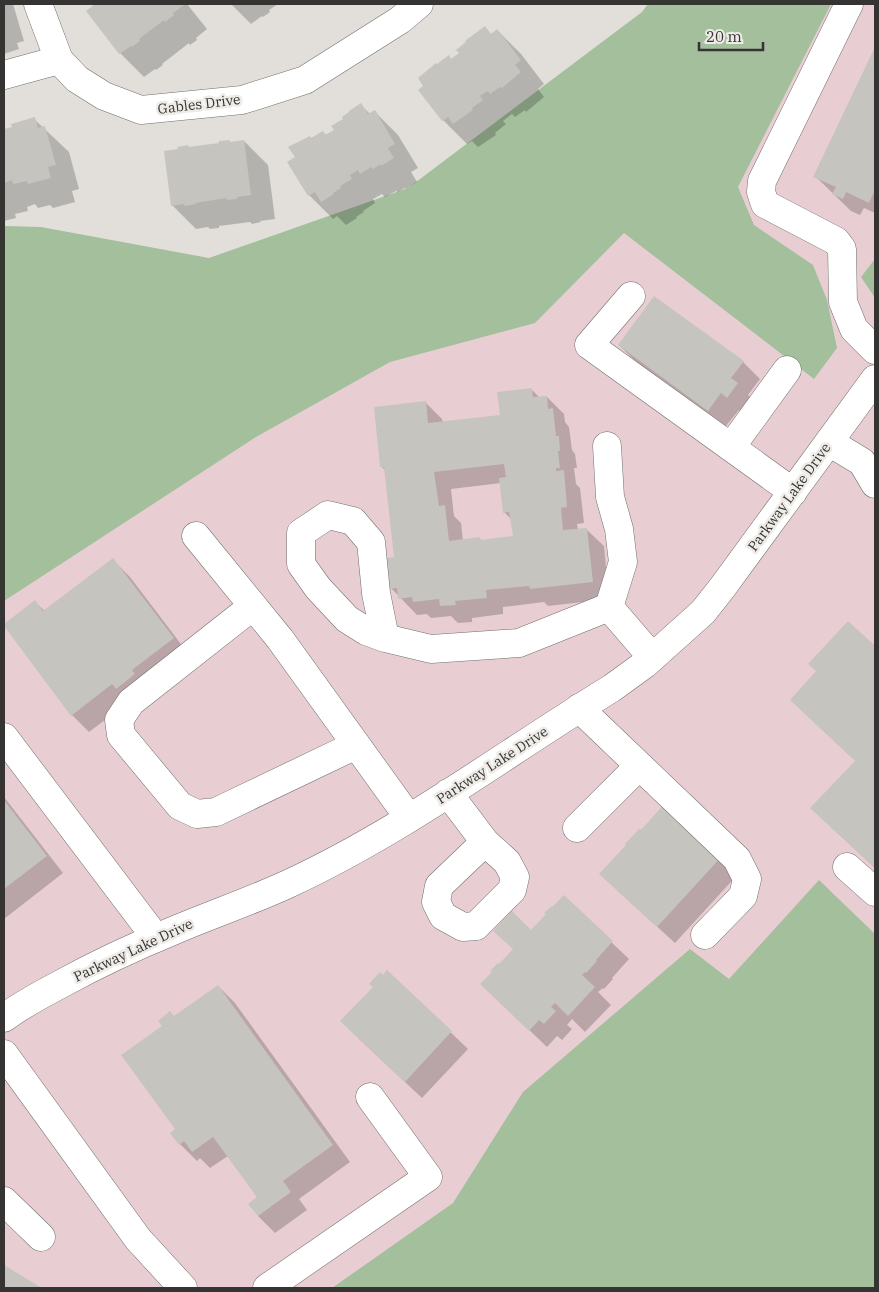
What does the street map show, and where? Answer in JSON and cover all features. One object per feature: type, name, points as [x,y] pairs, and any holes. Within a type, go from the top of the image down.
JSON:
[{"type":"street","name":"Gables Drive","points":[[38,4],[58,60],[77,79],[104,96],[141,110],[242,100],[304,80],[400,20],[419,4]]},
{"type":"street","points":[[849,4],[762,181],[761,192],[765,204],[836,240],[842,249],[843,302],[854,329],[875,350]]},
{"type":"street","points":[[4,75],[58,60]]},
{"type":"street","points":[[631,296],[590,345],[792,492]]},
{"type":"street","points":[[732,448],[787,370]]},
{"type":"street","name":"Parkway Lake Drive","points":[[4,1018],[15,1009],[132,948],[288,884],[328,864],[409,818],[612,688],[652,657],[702,612],[722,588],[875,378]]},
{"type":"street","points":[[829,442],[862,462],[875,484]]},
{"type":"street","points":[[606,446],[610,497],[619,529],[623,562],[609,607]]},
{"type":"street","points":[[196,536],[280,639],[409,818]]},
{"type":"street","points":[[253,606],[131,702],[119,720],[121,735],[180,806],[197,814],[216,812],[356,745]]},
{"type":"street","points":[[385,638],[431,650],[519,643],[609,607]]},
{"type":"street","points":[[609,607],[652,657]]},
{"type":"street","points":[[578,708],[737,859],[747,879],[743,896],[705,936]]},
{"type":"street","points":[[4,737],[156,938]]},
{"type":"street","points":[[577,828],[639,766]]},
{"type":"street","points":[[448,793],[485,842]]},
{"type":"street","points":[[847,867],[875,892]]},
{"type":"street","points":[[4,1054],[138,1239],[183,1288]]},
{"type":"street","points":[[267,1288],[428,1177],[370,1097]]},
{"type":"street","points":[[4,1202],[41,1237]]},
{"type":"shaded area","points":[[717,4],[875,4],[875,1288],[4,1288],[4,466]]},
{"type":"green space","points":[[648,4],[831,4],[738,187],[754,225],[813,265],[827,300],[837,348],[814,379],[624,233],[535,323],[390,362],[256,437],[4,601],[4,226],[41,227],[209,258],[408,188],[642,12]]},
{"type":"green space","points":[[875,259],[875,298],[861,277]]},
{"type":"green space","points":[[819,880],[875,934],[875,1288],[332,1288],[453,1203],[523,1092],[690,949],[729,979]]},
{"type":"building","points":[[95,4],[184,5],[165,22],[164,20],[139,39],[140,41],[119,54],[86,11]]},
{"type":"building","points":[[485,26],[491,34],[497,29],[521,60],[515,65],[521,72],[502,88],[500,87],[490,94],[488,91],[480,96],[483,100],[472,108],[473,110],[453,124],[448,117],[442,121],[418,90],[423,86],[418,78],[449,55],[451,59],[459,53],[456,50]]},
{"type":"building","points":[[875,47],[875,190],[869,203],[846,192],[843,199],[832,194],[836,187],[813,177]]},
{"type":"building","points":[[361,103],[368,114],[375,110],[395,144],[388,148],[394,158],[381,166],[381,164],[373,169],[371,167],[360,174],[358,170],[350,175],[352,179],[340,186],[341,188],[334,194],[321,202],[315,192],[308,196],[287,162],[295,157],[288,147],[323,131],[325,135],[334,130],[331,126],[343,119],[342,117]]},
{"type":"building","points":[[35,117],[38,128],[45,126],[56,165],[48,167],[51,178],[28,184],[27,181],[13,184],[12,180],[4,183],[4,129],[12,127],[11,124]]},
{"type":"building","points":[[230,140],[230,142],[244,140],[251,195],[237,197],[237,199],[227,200],[227,198],[185,206],[184,204],[171,206],[164,151],[188,145],[188,147]]},
{"type":"building","points":[[654,296],[744,361],[731,378],[738,383],[727,398],[721,393],[708,411],[618,345]]},
{"type":"building","points":[[532,388],[533,397],[547,396],[548,409],[553,408],[556,436],[559,436],[560,468],[556,468],[556,471],[564,470],[567,507],[561,508],[563,530],[587,528],[593,582],[530,589],[529,586],[486,590],[487,598],[455,601],[456,605],[440,606],[439,599],[413,602],[412,597],[398,599],[397,588],[390,589],[387,558],[394,557],[384,467],[380,467],[374,407],[426,401],[428,423],[500,415],[497,392]],"holes":[[[504,464],[506,477],[499,478],[503,513],[509,512],[513,536],[480,540],[480,537],[449,541],[445,505],[439,506],[434,472]]]},
{"type":"building","points":[[113,558],[174,638],[132,670],[135,674],[116,689],[112,684],[71,716],[4,624],[35,600],[43,611]]},
{"type":"building","points":[[848,621],[873,644],[875,642],[875,868],[810,808],[855,761],[790,700],[816,671],[808,664]]},
{"type":"building","points":[[4,800],[47,856],[4,889]]},
{"type":"building","points":[[667,801],[724,854],[657,927],[599,874]]},
{"type":"building","points":[[564,895],[613,941],[597,961],[582,975],[595,987],[568,1016],[555,1003],[551,1007],[556,1011],[544,1024],[539,1020],[529,1031],[480,984],[492,972],[490,971],[513,949],[493,931],[512,911],[531,930],[546,914],[544,913]]},
{"type":"building","points":[[387,970],[452,1031],[405,1082],[340,1021],[373,987],[369,984],[380,972],[383,975]]},
{"type":"building","points":[[218,985],[333,1145],[283,1181],[291,1192],[258,1216],[248,1204],[257,1197],[213,1137],[192,1152],[184,1141],[179,1145],[170,1133],[175,1129],[121,1055],[162,1026],[158,1021],[170,1011],[174,1016]]},
{"type":"building","points":[[4,1265],[42,1288],[4,1288]]}]
